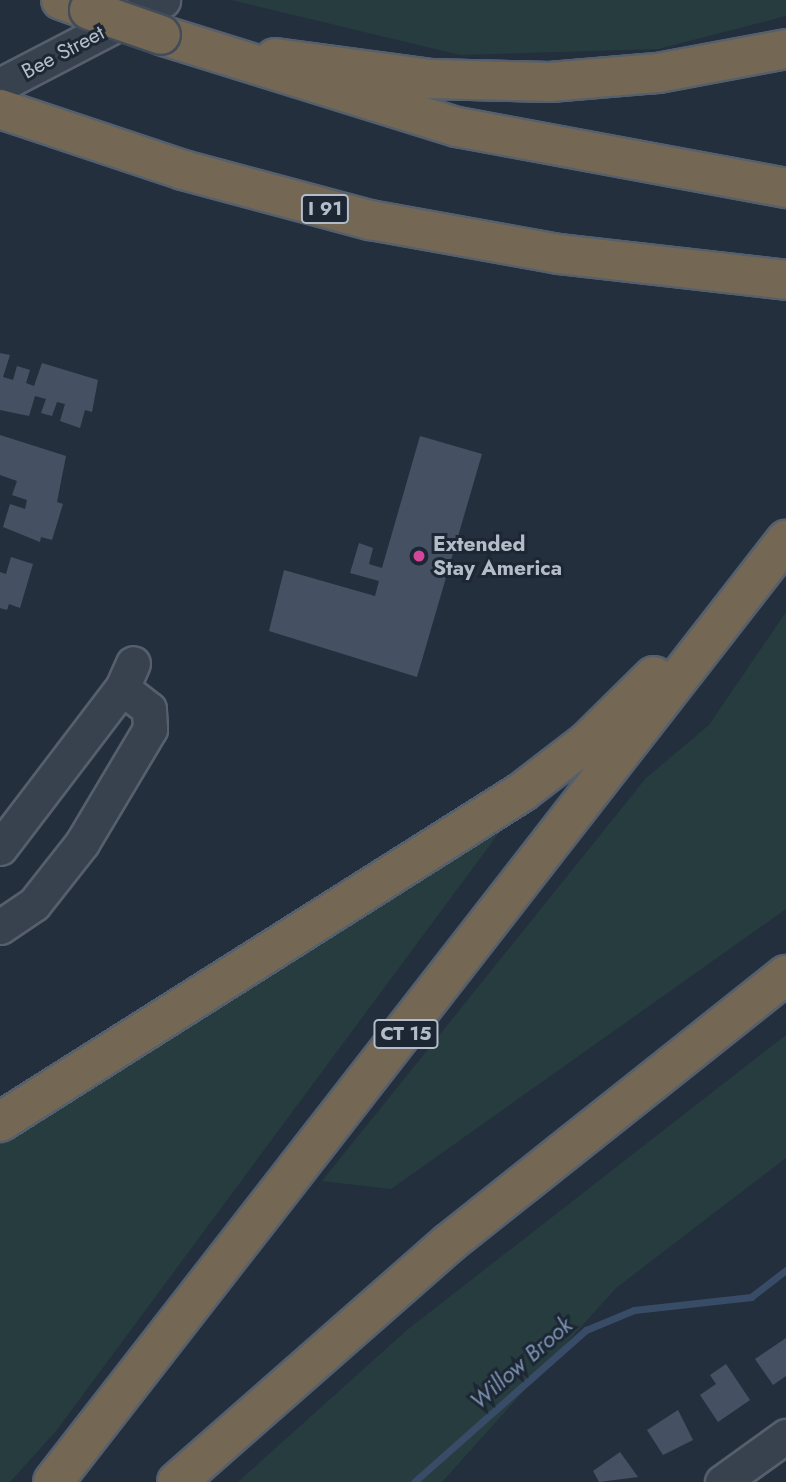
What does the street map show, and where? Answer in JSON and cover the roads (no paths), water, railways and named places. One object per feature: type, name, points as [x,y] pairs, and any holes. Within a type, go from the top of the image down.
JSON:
[{"type":"highway","points":[[75,5],[162,17],[231,58],[457,127],[786,188]]},
{"type":"highway","points":[[231,58],[309,60],[430,79],[550,82],[659,73],[786,49]]},
{"type":"highway","name":"I 91","points":[[4,102],[335,211],[458,238],[647,265],[786,280]]},
{"type":"highway","points":[[647,265],[700,289],[786,301]]},
{"type":"highway","name":"CT 15","points":[[52,1482],[786,540]]},
{"type":"highway","points":[[0,1122],[522,792],[604,728],[691,635],[754,581]]},
{"type":"highway","points":[[177,1482],[449,1243],[786,975]]},
{"type":"street","name":"Bee Street","points":[[4,102],[162,17]]},
{"type":"street","points":[[0,848],[127,675],[149,709],[150,729],[82,843],[34,904],[0,927]]},
{"type":"street","points":[[722,1482],[786,1436]]},
{"type":"waterway","name":"Willow Brook","points":[[414,1482],[586,1330],[634,1310],[751,1297],[786,1270]]},
{"type":"place","name":"Extended Stay America","points":[[419,556]]}]
